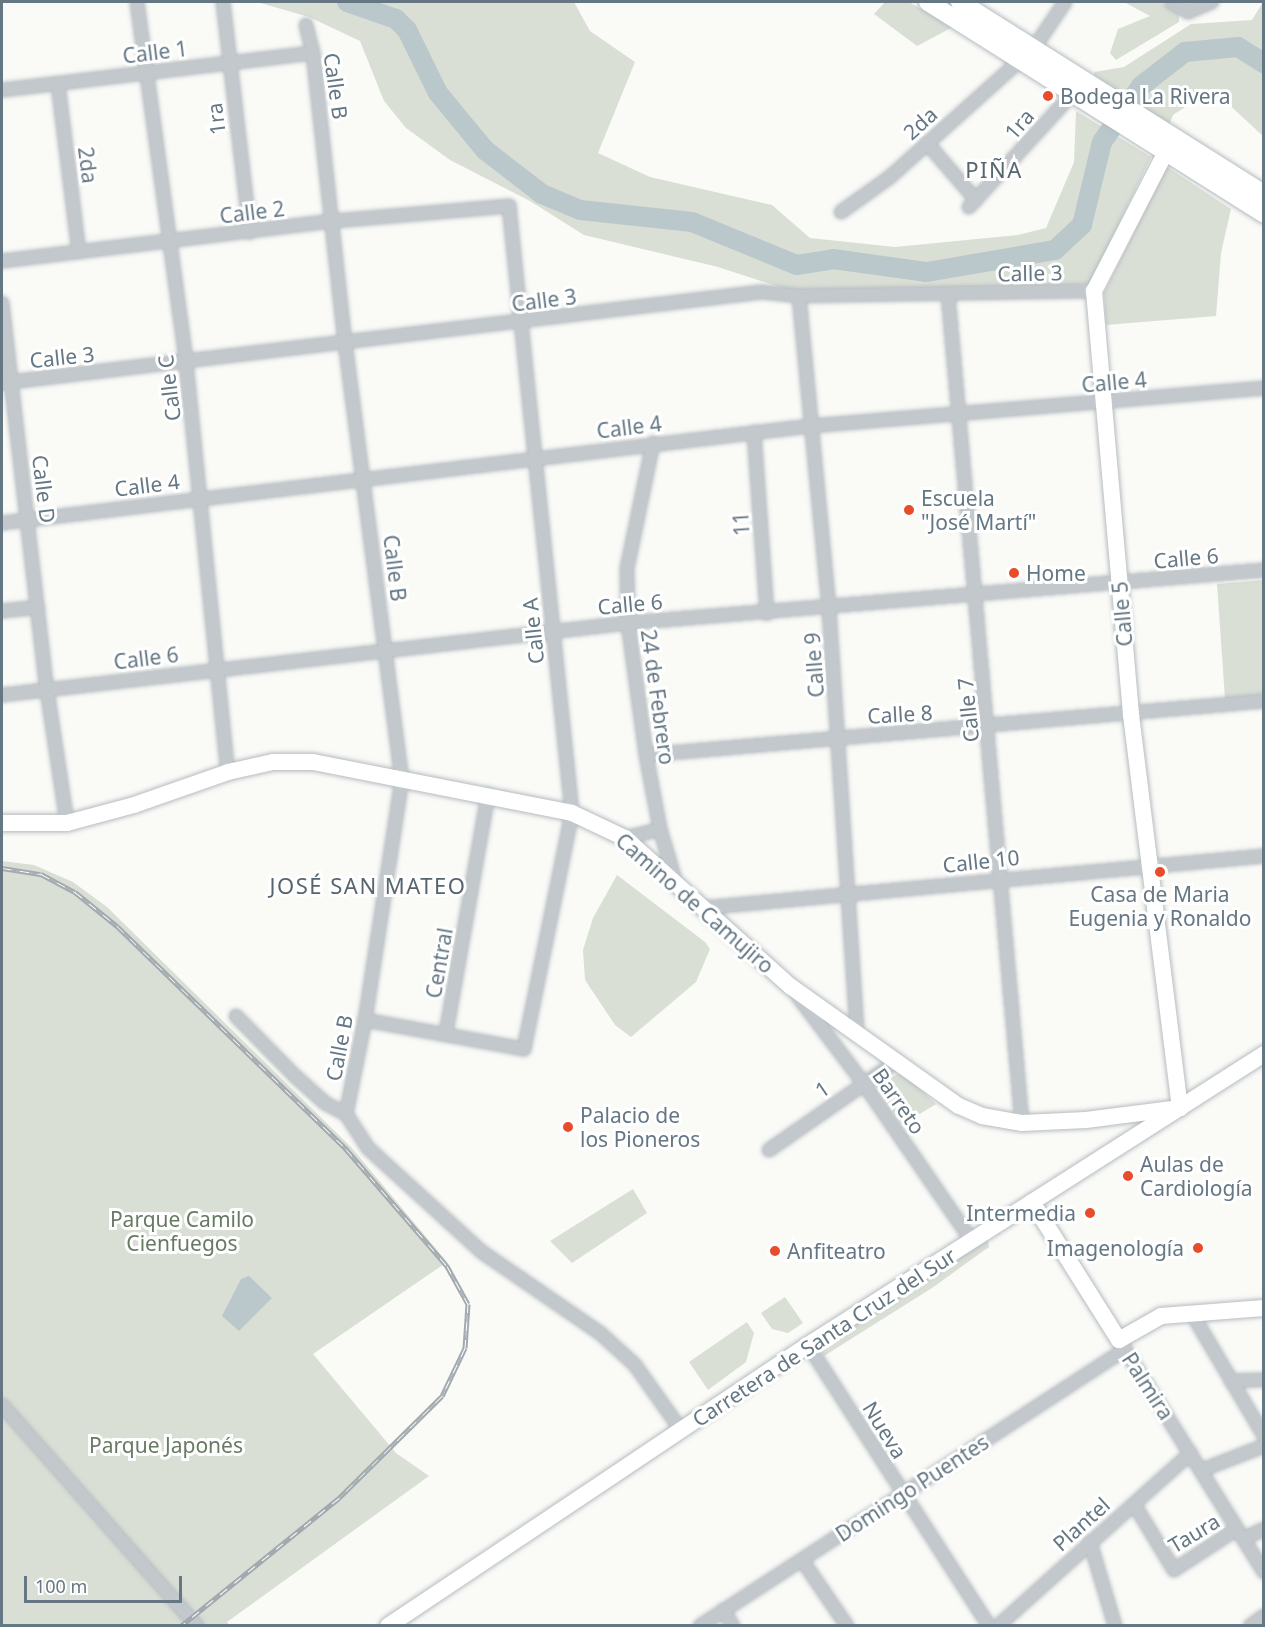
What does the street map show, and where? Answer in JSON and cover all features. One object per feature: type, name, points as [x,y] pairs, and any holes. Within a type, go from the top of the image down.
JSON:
[{"type":"main road","points":[[928,2],[960,6],[1080,90],[1164,142],[1263,194]]},
{"type":"main road","points":[[1164,142],[1263,214]]},
{"type":"main road","points":[[1094,291],[1164,142]]},
{"type":"main road","name":"Calle 5","points":[[1094,291],[1131,716],[1180,1108]]},
{"type":"main road","name":"Camino de Camujiro","points":[[2,823],[67,823],[134,805],[228,772],[273,762],[313,762],[489,794],[572,813],[625,838],[790,986],[857,1031],[959,1106],[990,1118],[1022,1123],[1086,1120],[1180,1108]]},
{"type":"main road","name":"Carretera de Santa Cruz del Sur","points":[[388,1626],[808,1346],[1263,1054]]},
{"type":"main road","name":"Palmira","points":[[1032,1202],[1121,1345]]},
{"type":"main road","name":"Domingo Puentes","points":[[1121,1345],[1161,1316],[1263,1308]]},
{"type":"street","name":"Calle C","points":[[137,2],[186,362],[228,772]]},
{"type":"street","name":"1ra","points":[[223,2],[250,232]]},
{"type":"street","points":[[1028,54],[1065,2]]},
{"type":"street","points":[[1171,2],[1188,12],[1212,2]]},
{"type":"street","name":"Calle B","points":[[306,26],[313,53],[334,221],[345,342],[402,779],[365,1020],[346,1114]]},
{"type":"street","name":"Calle 1","points":[[2,90],[313,53]]},
{"type":"street","name":"2da","points":[[841,212],[890,177],[1028,54]]},
{"type":"street","name":"2da","points":[[58,84],[79,252]]},
{"type":"street","name":"1ra","points":[[927,143],[973,203],[1080,90]]},
{"type":"street","name":"Calle 2","points":[[2,261],[334,221],[508,206]]},
{"type":"street","name":"Calle A","points":[[446,1032],[524,1048],[572,813],[508,206]]},
{"type":"street","name":"Calle 3","points":[[6,383],[521,323],[762,292],[799,296],[1094,291]]},
{"type":"street","name":"Calle 7","points":[[948,294],[962,414],[1022,1123]]},
{"type":"street","name":"Calle 9","points":[[799,296],[830,609],[857,1031]]},
{"type":"street","name":"Calle D","points":[[2,303],[6,383],[28,520],[47,690],[67,823]]},
{"type":"street","name":"Calle 4","points":[[2,523],[754,432],[1263,388]]},
{"type":"street","name":"11","points":[[754,432],[767,614]]},
{"type":"street","name":"24 de Febrero","points":[[653,443],[627,569],[628,623],[646,755],[660,829],[676,883]]},
{"type":"street","name":"Calle 6","points":[[2,695],[386,648],[628,623],[830,609],[1263,570]]},
{"type":"street","points":[[2,610],[38,607]]},
{"type":"street","name":"Calle 8","points":[[646,755],[839,737],[990,728],[1131,716],[1263,701]]},
{"type":"street","name":"Central","points":[[446,1032],[489,794]]},
{"type":"street","points":[[625,838],[660,829]]},
{"type":"street","name":"Calle 10","points":[[702,908],[1002,878],[1263,856]]},
{"type":"street","name":"Barreto","points":[[790,986],[864,1084],[972,1240]]},
{"type":"street","points":[[236,1016],[325,1103],[346,1114],[368,1148],[482,1252],[600,1333],[635,1365],[681,1430]]},
{"type":"street","points":[[365,1020],[446,1032]]},
{"type":"street","name":"1","points":[[769,1149],[897,1061]]},
{"type":"street","points":[[1191,1312],[1263,1436]]},
{"type":"street","name":"Palmira","points":[[1121,1345],[1202,1470],[1263,1572]]},
{"type":"street","name":"Domingo Puentes","points":[[700,1626],[1121,1345]]},
{"type":"street","name":"Nueva","points":[[808,1346],[989,1626]]},
{"type":"street","points":[[1231,1382],[1263,1380]]},
{"type":"street","points":[[2,1405],[196,1626]]},
{"type":"street","points":[[1202,1470],[1263,1446]]},
{"type":"street","name":"Plantel","points":[[998,1626],[1191,1453]]},
{"type":"street","name":"Taura","points":[[1134,1504],[1174,1570],[1240,1534]]},
{"type":"street","points":[[1240,1534],[1263,1529]]},
{"type":"street","points":[[1090,1542],[1115,1626]]},
{"type":"street","points":[[802,1560],[847,1626]]},
{"type":"street","points":[[723,1610],[734,1626]]},
{"type":"street","points":[[1250,1626],[1263,1616]]},
{"type":"green space","points":[[257,2],[574,2],[590,31],[635,62],[598,153],[650,177],[772,205],[810,238],[895,247],[1018,235],[1046,228],[1074,162],[1076,111],[1151,157],[1090,284],[949,293],[789,290],[718,267],[584,235],[530,201],[450,160],[406,128],[384,101],[360,41],[309,17]]},
{"type":"green space","points":[[885,2],[909,2],[953,27],[917,46],[874,14]]},
{"type":"green space","points":[[1124,2],[1160,2],[1179,14],[1179,22],[1116,60],[1110,53],[1118,29],[1150,16]]},
{"type":"green space","points":[[1263,2],[1263,136],[1224,100],[1202,96],[1173,115],[1169,125],[1094,75],[1094,72],[1124,67],[1191,24],[1252,20]]},
{"type":"green space","points":[[1167,167],[1231,209],[1221,253],[1216,316],[1106,325],[1104,293]]},
{"type":"green space","points":[[1263,580],[1263,695],[1225,699],[1217,584]]},
{"type":"green space","name":"Parque Camilo Cienfuegos","points":[[2,861],[34,865],[73,882],[107,907],[351,1147],[447,1262],[313,1354],[396,1453],[429,1476],[227,1622],[229,1625],[2,1626]]},
{"type":"green space","points":[[617,875],[705,942],[710,949],[696,982],[631,1037],[615,1025],[585,980],[583,950],[593,918]]},
{"type":"green space","points":[[901,1072],[936,1104],[902,1125],[876,1087]]},
{"type":"green space","points":[[633,1189],[647,1213],[572,1263],[550,1241]]},
{"type":"green space","points":[[988,1240],[989,1247],[932,1288],[824,1356],[819,1347]]},
{"type":"green space","points":[[785,1297],[803,1323],[788,1333],[772,1329],[761,1313]]},
{"type":"green space","points":[[747,1322],[754,1333],[746,1362],[708,1390],[689,1362]]},
{"type":"shaded area","points":[[249,1276],[272,1298],[239,1331],[222,1316],[241,1279]]},
{"type":"waterway","points":[[347,2],[396,19],[407,30],[438,93],[485,150],[542,194],[580,210],[692,222],[797,265],[833,259],[927,272],[1055,250],[1082,225],[1102,142],[1141,86],[1185,52],[1238,47],[1264,63]]},
{"type":"railway","points":[[2,868],[41,874],[75,892],[117,926],[346,1149],[447,1266],[468,1304],[465,1348],[442,1396],[339,1498],[181,1626]]},
{"type":"place","name":"Bodega La Rivera","points":[[1048,96]]},
{"type":"place","name":"Escuela \"José Martí\"","points":[[909,510]]},
{"type":"place","name":"Home","points":[[1014,573]]},
{"type":"place","name":"Casa de Maria Eugenia y Ronaldo","points":[[1160,872]]},
{"type":"place","name":"Palacio de los Pioneros","points":[[568,1127]]},
{"type":"place","name":"Aulas de Cardiología","points":[[1128,1176]]},
{"type":"place","name":"Intermedia","points":[[1090,1213]]},
{"type":"place","name":"Imagenología","points":[[1198,1248]]},
{"type":"place","name":"Anfiteatro","points":[[775,1251]]},
{"type":"district","name":"PIÑA","points":[[994,170]]},
{"type":"district","name":"JOSÉ SAN MATEO","points":[[368,886]]},
{"type":"park label","name":"Parque Japonés","points":[[166,1445]]}]
